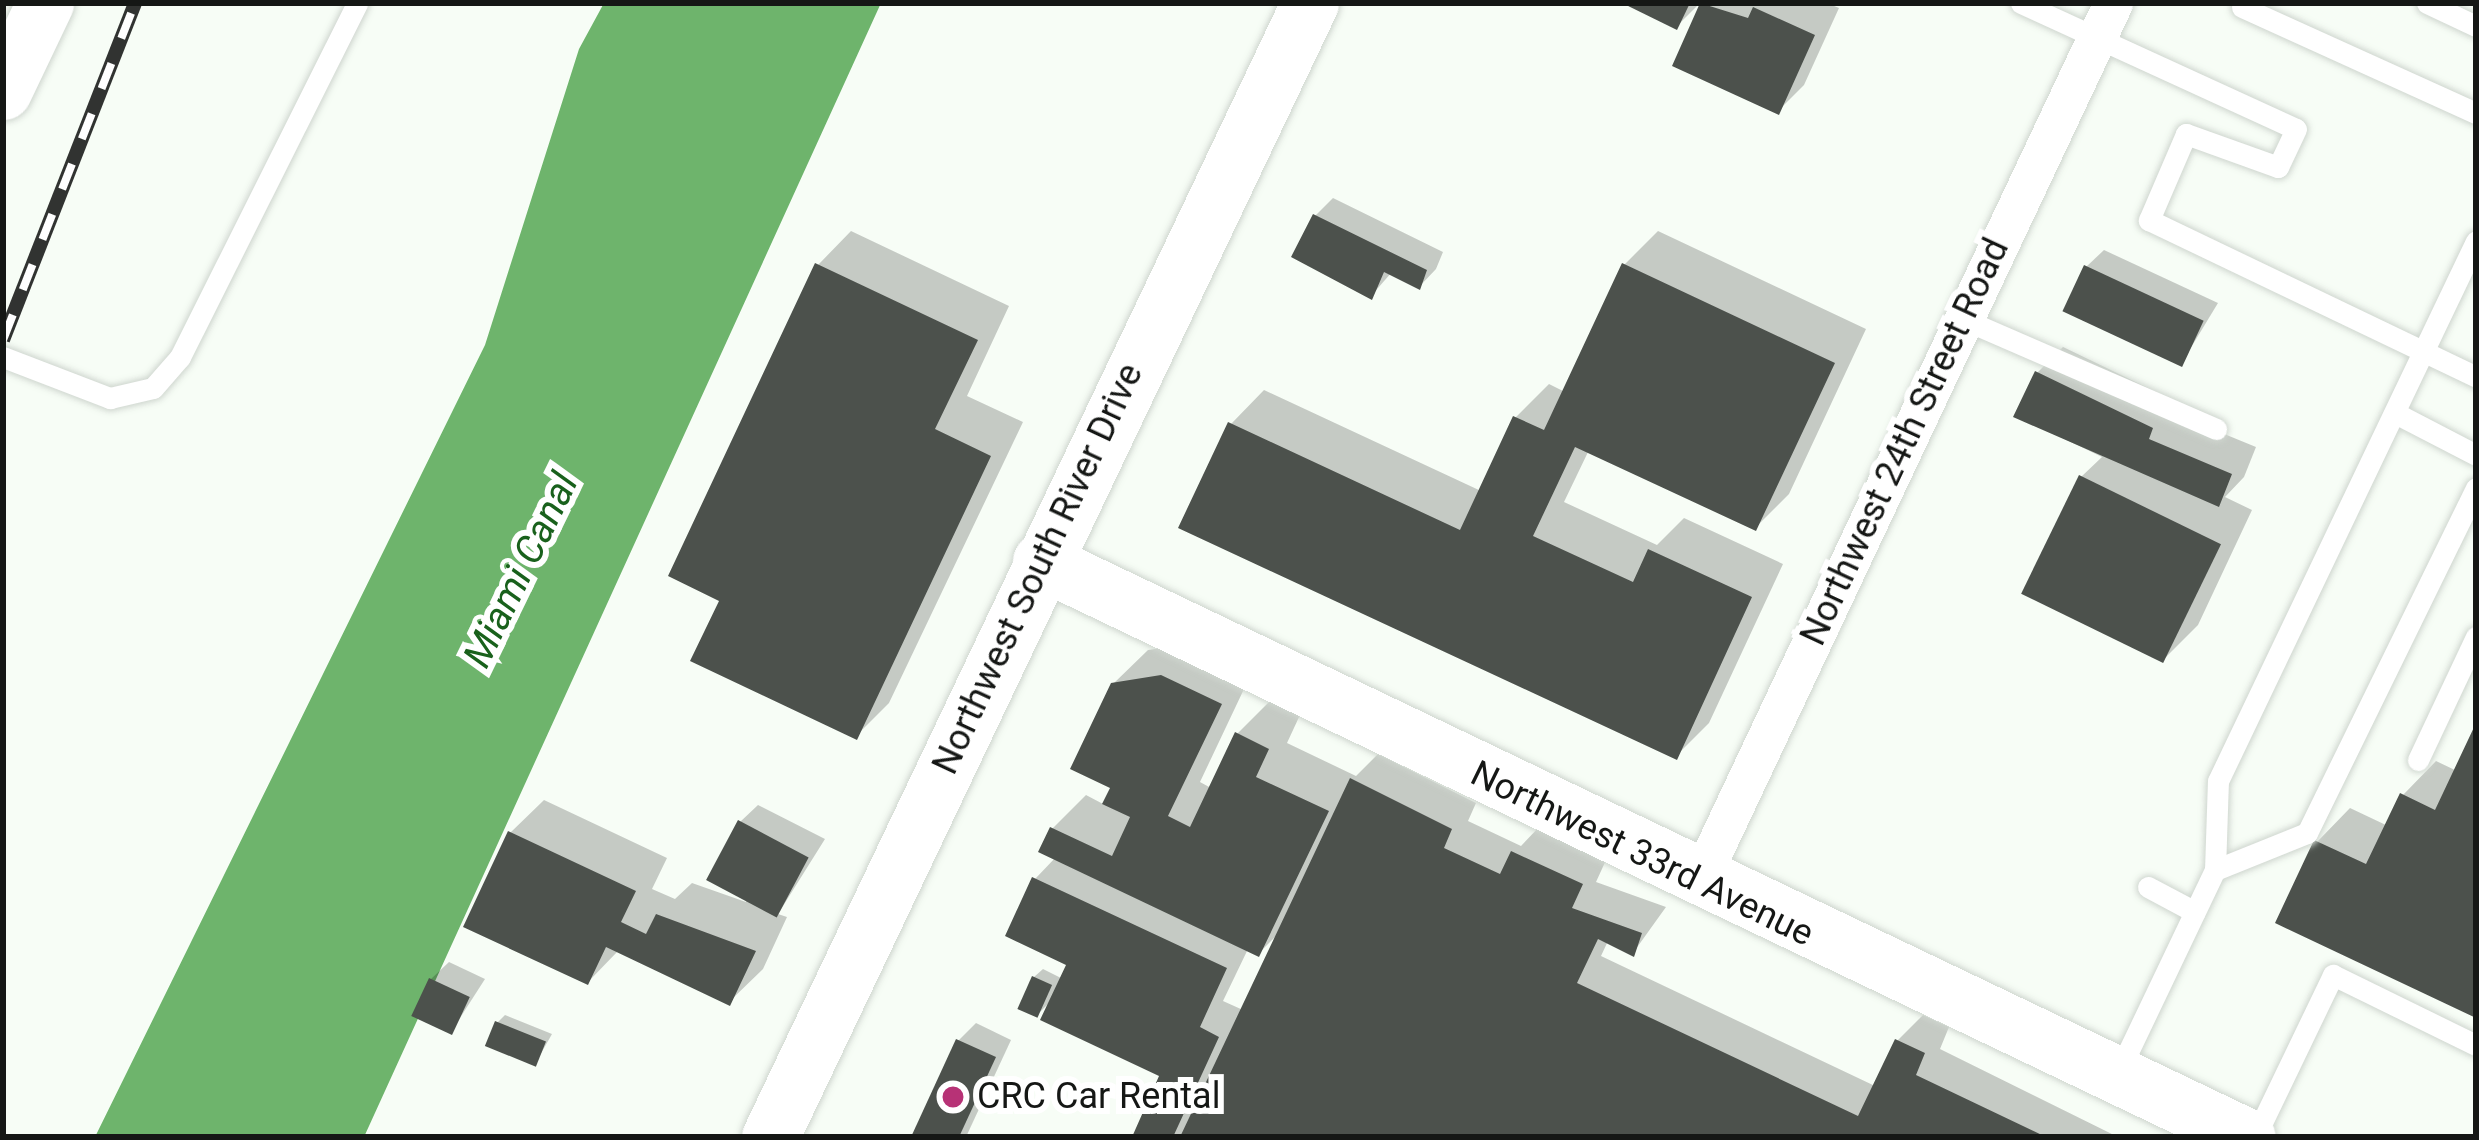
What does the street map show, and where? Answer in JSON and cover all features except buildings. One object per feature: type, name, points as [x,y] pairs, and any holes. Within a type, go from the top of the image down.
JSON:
[{"type":"street","points":[[3,91],[45,3]]},
{"type":"street","name":"Northwest South River Drive","points":[[770,1137],[1310,3]]},
{"type":"street","name":"Northwest 24th Street Road","points":[[1699,881],[2105,21]]},
{"type":"street","name":"Northwest 33rd Avenue","points":[[1041,561],[1699,881],[2115,1079],[2251,1137]]},
{"type":"lane","points":[[3,357],[110,398],[153,388],[180,357],[357,3]]},
{"type":"lane","points":[[2021,3],[2105,21],[2296,129],[2278,167],[2186,134],[2149,220],[2476,377]]},
{"type":"lane","points":[[2427,3],[2476,26]]},
{"type":"lane","points":[[2242,7],[2476,113]]},
{"type":"lane","points":[[2115,1079],[2215,870],[2218,781],[2476,241]]},
{"type":"lane","points":[[1963,319],[2216,429]]},
{"type":"lane","points":[[2397,414],[2476,455]]},
{"type":"lane","points":[[2215,870],[2307,833],[2476,488]]},
{"type":"lane","points":[[2418,760],[2476,637]]},
{"type":"lane","points":[[2148,887],[2195,912]]},
{"type":"lane","points":[[2251,1137],[2332,975],[2476,1045]]},
{"type":"water","name":"Miami Canal","points":[[604,3],[881,3],[364,1137],[95,1137],[485,345],[579,49]]},
{"type":"railway","points":[[3,340],[135,3]]},
{"type":"place","name":"CRC Car Rental","points":[[953,1097]]}]
